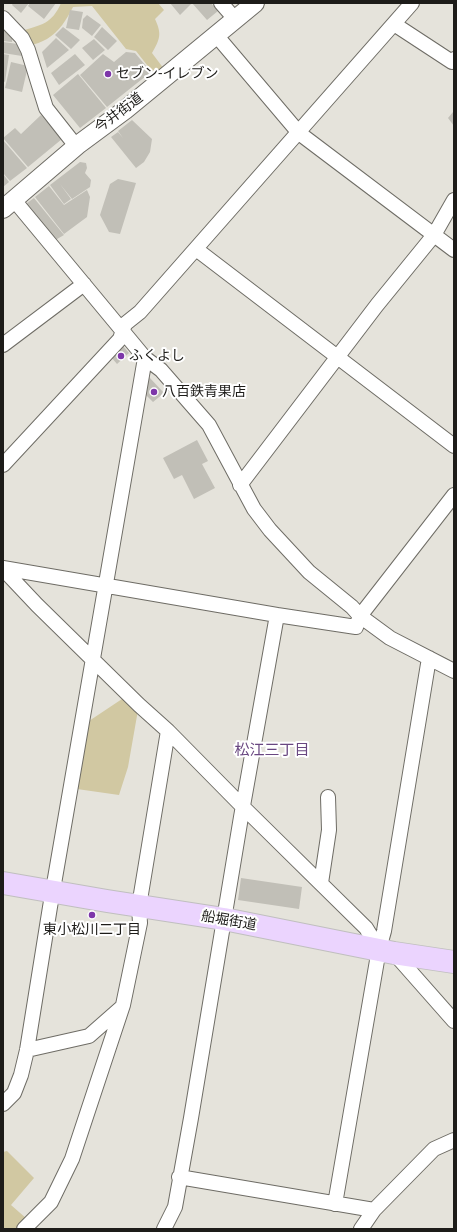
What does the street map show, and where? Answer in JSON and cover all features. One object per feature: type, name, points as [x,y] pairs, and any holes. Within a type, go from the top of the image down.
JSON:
[{"type":"main road","name":"船堀街道","points":[[3,883],[224,919],[387,951],[454,962]]},
{"type":"street","points":[[221,3],[235,19]]},
{"type":"street","name":"今井街道","points":[[8,204],[79,144],[125,110],[255,3]]},
{"type":"street","points":[[3,466],[120,339],[125,324],[140,312],[412,3]]},
{"type":"street","points":[[3,18],[22,38],[28,50],[46,108],[72,141],[79,144]]},
{"type":"street","points":[[394,24],[452,62],[454,59]]},
{"type":"street","points":[[216,35],[299,133],[454,250]]},
{"type":"street","points":[[240,484],[377,305],[434,235],[454,200]]},
{"type":"street","points":[[8,204],[84,284],[145,358],[161,370],[209,425],[254,509],[270,530],[309,572],[352,607],[360,616],[390,638],[454,671]]},
{"type":"street","points":[[196,249],[454,446]]},
{"type":"street","points":[[3,345],[84,284]]},
{"type":"street","points":[[3,1104],[14,1093],[21,1075],[27,1050],[145,358]]},
{"type":"street","points":[[3,569],[356,627],[360,616],[454,495]]},
{"type":"street","points":[[3,569],[37,605],[168,731],[366,928],[454,1021]]},
{"type":"street","points":[[164,1229],[175,1207],[277,615]]},
{"type":"street","points":[[335,1204],[387,951],[384,931],[428,658]]},
{"type":"street","points":[[24,1229],[51,1202],[72,1159],[123,1005],[140,923],[139,906],[168,731]]},
{"type":"street","points":[[321,883],[329,830],[328,797]]},
{"type":"street","points":[[27,1050],[89,1036],[123,1005]]},
{"type":"street","points":[[361,1229],[374,1210],[434,1149],[454,1140]]},
{"type":"street","points":[[179,1177],[374,1210]]},
{"type":"shaded area","points":[[61,3],[158,3],[164,10],[155,19],[159,29],[159,36],[152,53],[167,73],[158,79],[136,51],[126,49],[92,6],[73,7],[65,21],[55,33],[45,40],[29,46],[21,31],[50,20],[58,10]]},
{"type":"shaded area","points":[[125,697],[138,710],[128,767],[119,795],[77,789],[89,721]]},
{"type":"shaded area","points":[[7,1151],[34,1178],[11,1205],[27,1219],[17,1229],[3,1229],[3,1152]]},
{"type":"building","points":[[13,3],[29,3],[21,13],[12,5]]},
{"type":"building","points":[[30,3],[56,3],[44,19],[28,6]]},
{"type":"building","points":[[170,3],[192,3],[180,15]]},
{"type":"building","points":[[192,3],[211,3],[218,11],[207,20]]},
{"type":"building","points":[[70,10],[83,12],[79,30],[66,28]]},
{"type":"building","points":[[87,15],[101,25],[92,36],[82,28],[83,19]]},
{"type":"building","points":[[63,27],[80,40],[71,49],[55,35]]},
{"type":"building","points":[[102,27],[117,41],[108,50],[94,37]]},
{"type":"building","points":[[3,28],[13,33],[12,42],[3,41]]},
{"type":"building","points":[[56,38],[69,50],[47,68],[42,52]]},
{"type":"building","points":[[94,39],[105,50],[93,60],[82,48]]},
{"type":"building","points":[[3,42],[18,44],[22,56],[3,53]]},
{"type":"building","points":[[126,52],[135,53],[151,72],[107,107],[80,75],[103,54],[114,62]]},
{"type":"building","points":[[3,54],[9,55],[5,82],[3,81]]},
{"type":"building","points":[[75,54],[85,65],[59,85],[51,73]]},
{"type":"building","points":[[11,62],[28,66],[22,92],[5,88]]},
{"type":"building","points":[[78,74],[106,108],[80,128],[53,95]]},
{"type":"building","points":[[453,112],[454,113],[454,126],[448,118]]},
{"type":"building","points":[[41,115],[62,139],[28,167],[3,138],[15,128],[21,134]]},
{"type":"building","points":[[132,120],[152,139],[150,152],[144,162],[136,168],[111,137],[118,132],[123,138],[118,131]]},
{"type":"building","points":[[3,140],[27,168],[10,181],[3,173]]},
{"type":"building","points":[[80,162],[86,163],[87,168],[85,173],[91,180],[90,187],[72,199],[60,184],[71,199],[64,204],[50,185]]},
{"type":"building","points":[[3,174],[9,182],[3,187]]},
{"type":"building","points":[[118,179],[136,183],[120,234],[109,232],[100,215],[110,184]]},
{"type":"building","points":[[49,186],[64,205],[87,190],[90,197],[87,217],[64,234],[35,197]]},
{"type":"building","points":[[34,198],[64,235],[52,242],[23,206]]},
{"type":"building","points":[[123,346],[129,353],[117,364],[111,357]]},
{"type":"building","points":[[149,377],[164,393],[153,402],[144,393],[146,380]]},
{"type":"building","points":[[197,440],[208,461],[202,464],[215,488],[194,499],[182,475],[174,479],[163,458]]},
{"type":"building","points":[[241,878],[302,887],[299,909],[238,900]]},
{"type":"place","name":"セブン-イレブン","points":[[108,74]]},
{"type":"place","name":"ふくよし","points":[[121,356]]},
{"type":"place","name":"八百鉄青果店","points":[[154,392]]},
{"type":"place","name":"東小松川二丁目","points":[[92,915]]},
{"type":"district","name":"松江三丁目","points":[[272,751]]}]
